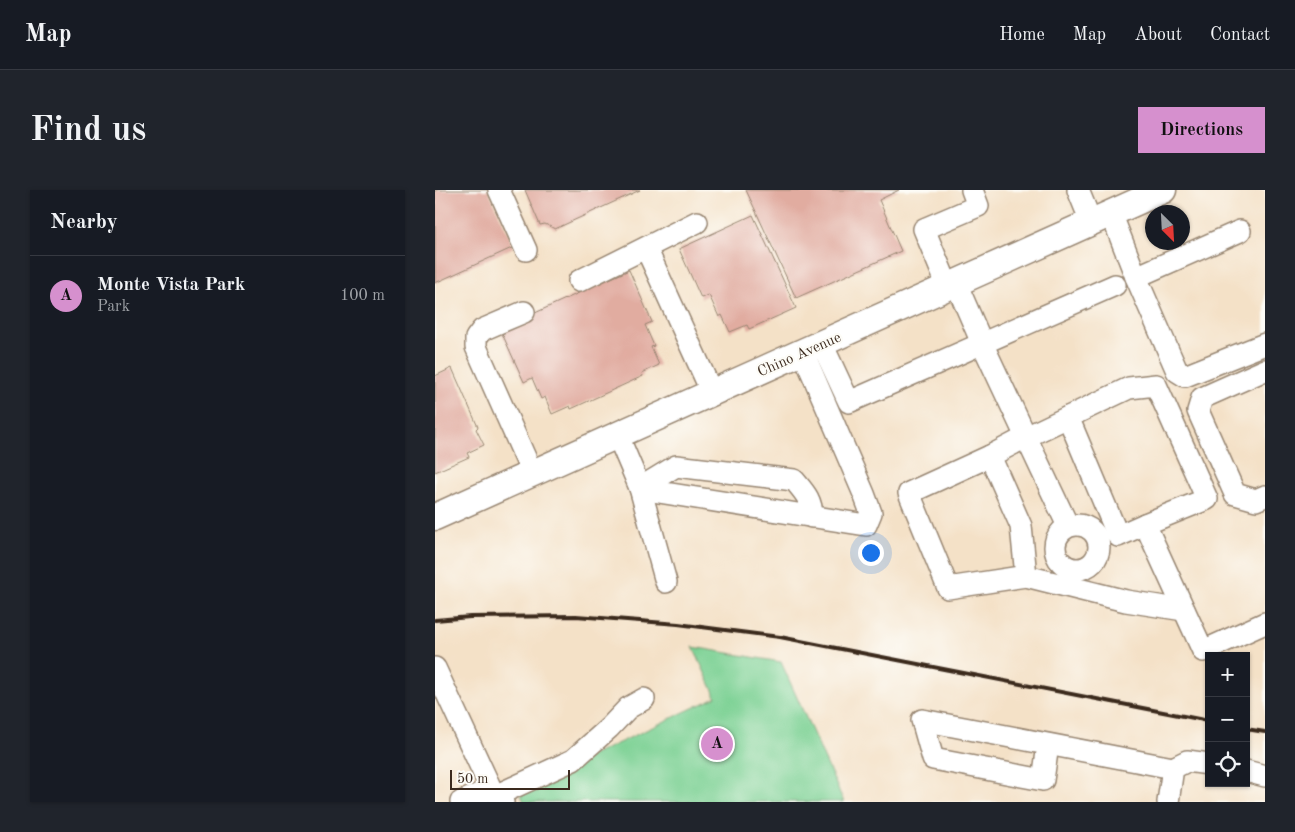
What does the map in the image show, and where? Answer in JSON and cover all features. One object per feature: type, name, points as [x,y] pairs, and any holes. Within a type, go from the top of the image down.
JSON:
[{"type":"main road","name":"Chino Avenue","points":[[435,517],[1101,218],[1156,191]]},
{"type":"street","points":[[499,190],[527,250]]},
{"type":"street","points":[[972,190],[978,206],[924,230],[981,343],[1067,526]]},
{"type":"street","points":[[1078,190],[1101,218],[1136,277],[1177,371],[1185,376],[1265,344]]},
{"type":"street","points":[[579,281],[697,222]]},
{"type":"street","points":[[1136,277],[1240,231]]},
{"type":"street","points":[[647,248],[712,393]]},
{"type":"street","points":[[813,348],[849,402],[1115,285]]},
{"type":"street","points":[[524,312],[483,330],[476,338],[476,347],[532,474]]},
{"type":"street","points":[[640,488],[866,526],[871,513],[813,348]]},
{"type":"street","points":[[1265,370],[1202,398],[1198,411],[1235,494],[1256,500],[1265,496]]},
{"type":"street","points":[[1108,539],[1081,525],[1067,526],[1057,536],[1055,542],[1057,556],[1066,566],[1080,568],[1092,562],[1108,539],[1207,499],[1156,385],[1129,388],[909,493],[948,588],[1026,576],[1126,601],[1184,610]]},
{"type":"street","points":[[1068,417],[1108,539]]},
{"type":"street","points":[[617,436],[640,488],[666,582]]},
{"type":"street","points":[[990,456],[1021,526],[1026,576]]},
{"type":"street","points":[[640,488],[676,466],[794,480],[812,505],[812,517]]},
{"type":"street","points":[[1145,524],[1203,651],[1265,623]]},
{"type":"street","points":[[435,668],[497,795]]},
{"type":"street","points":[[461,802],[497,795],[573,760],[628,708],[644,699]]},
{"type":"street","points":[[1049,745],[1043,780],[933,759],[922,720],[1173,768],[1187,761],[1205,763]]},
{"type":"street","points":[[1168,802],[1173,768]]},
{"type":"street","points":[[1250,772],[1265,776]]},
{"type":"green space","points":[[693,647],[781,662],[844,802],[524,802],[519,790],[716,697]]},
{"type":"building","points":[[435,190],[488,190],[514,247],[435,283]]},
{"type":"building","points":[[525,190],[640,190],[555,229],[545,224],[540,225]]},
{"type":"building","points":[[746,190],[899,190],[879,200],[901,251],[796,298]]},
{"type":"building","points":[[753,215],[796,308],[749,329],[747,325],[730,332],[722,315],[719,317],[709,295],[701,298],[679,249]]},
{"type":"building","points":[[629,270],[652,322],[645,325],[654,346],[651,347],[659,365],[642,373],[643,376],[571,409],[570,406],[552,414],[545,397],[541,399],[532,378],[524,382],[500,329]]},
{"type":"building","points":[[452,368],[484,445],[467,453],[469,457],[435,472],[435,376]]},
{"type":"railway","points":[[435,620],[470,617],[576,616],[678,624],[780,637],[1205,720]]},
{"type":"railway","points":[[1250,730],[1265,732]]},
{"type":"place","name":"Monte Vista Park","points":[[717,744]]}]
